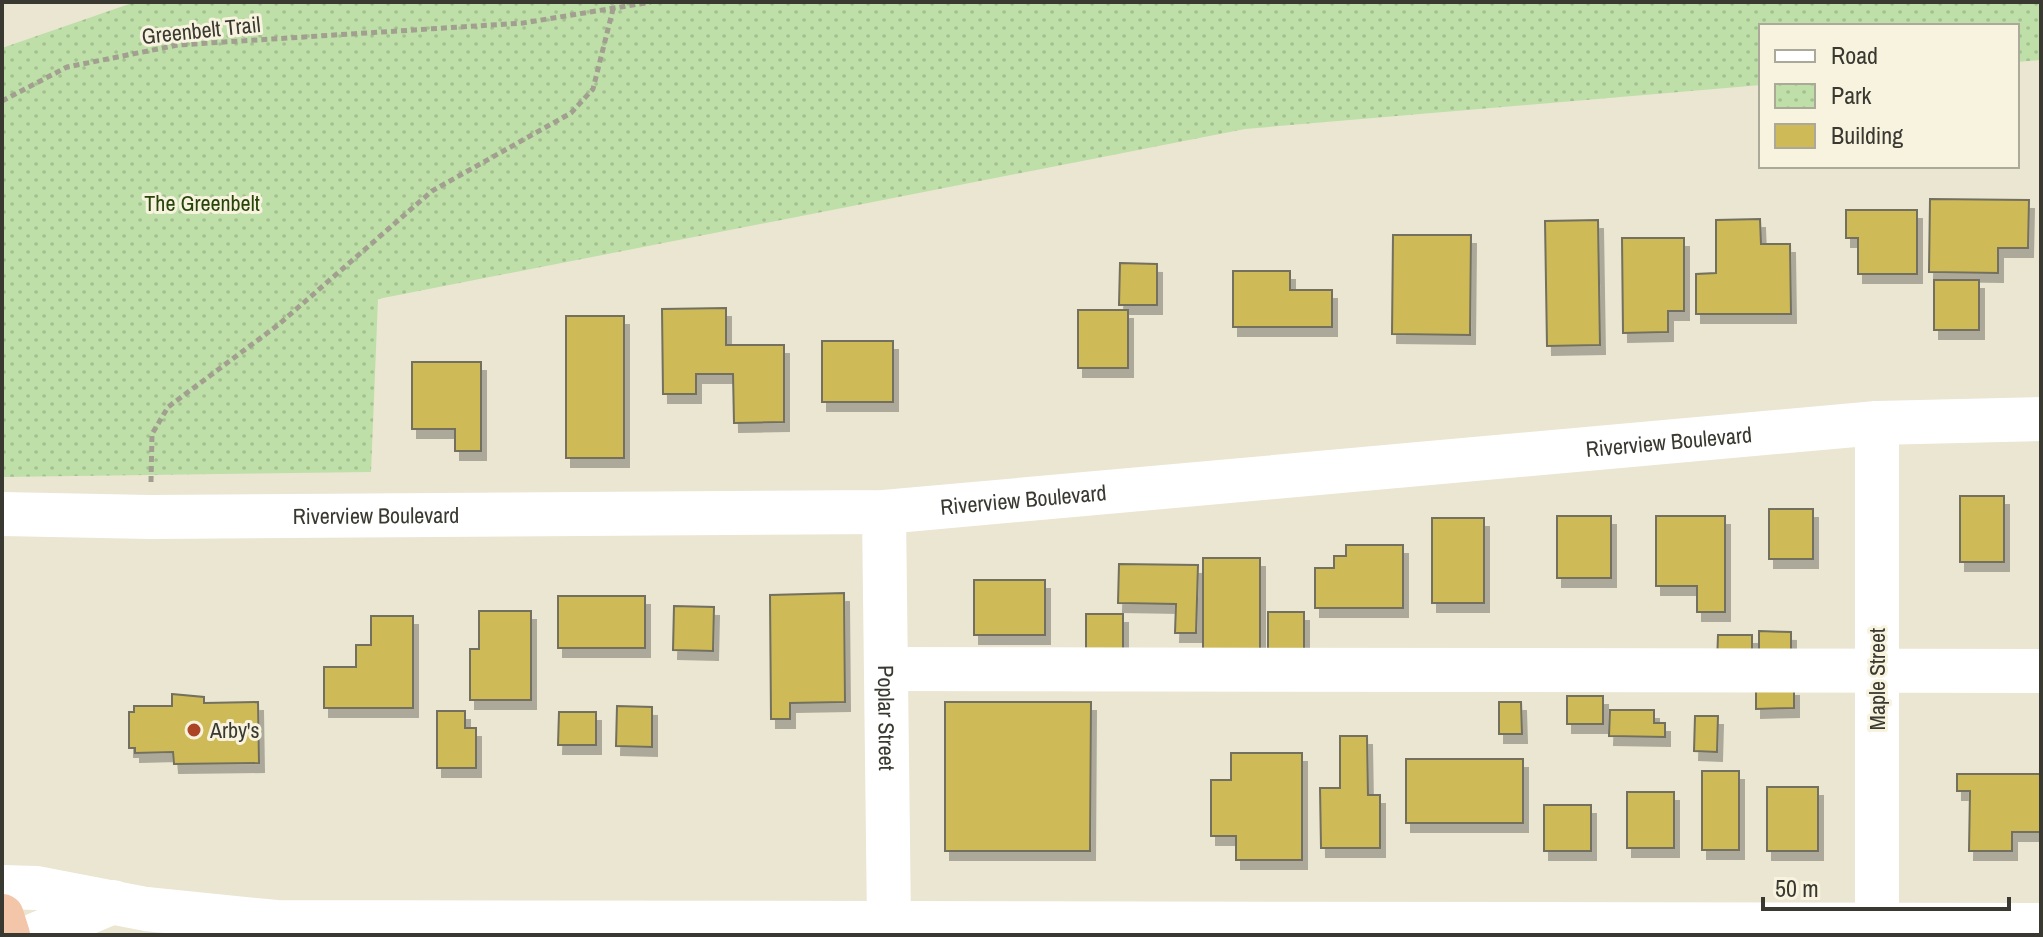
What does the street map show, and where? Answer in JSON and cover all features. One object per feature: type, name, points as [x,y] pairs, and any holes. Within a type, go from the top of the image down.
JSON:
[{"type":"highway","points":[[2,916],[8,935]]},
{"type":"street","name":"Riverview Boulevard","points":[[2,514],[150,517],[884,512],[1877,423],[2041,419]]},
{"type":"street","name":"Maple Street","points":[[1877,423],[1877,930]]},
{"type":"street","name":"Poplar Street","points":[[884,512],[889,923]]},
{"type":"street","points":[[886,669],[2041,671]]},
{"type":"street","points":[[2,887],[37,888],[146,909],[276,928],[889,923],[1235,930],[1877,930],[2041,925]]},
{"type":"street","points":[[35,935],[113,902]]},
{"type":"path","name":"Greenbelt Trail","points":[[2,101],[67,67],[178,45],[523,23],[651,2]]},
{"type":"path","points":[[150,517],[152,434],[168,407],[278,325],[432,191],[571,113],[593,89],[613,9]]},
{"type":"green space","name":"The Greenbelt","points":[[135,2],[2041,2],[2041,60],[2019,62],[2019,24],[1759,24],[1759,85],[1245,129],[378,299],[371,472],[2,477],[2,48]]},
{"type":"building","points":[[1930,199],[2029,200],[2028,248],[1998,248],[1998,273],[1929,272]]},
{"type":"building","points":[[1846,210],[1917,210],[1917,274],[1858,274],[1858,238],[1846,238]]},
{"type":"building","points":[[1760,219],[1761,244],[1790,244],[1791,314],[1696,314],[1696,274],[1716,273],[1716,220]]},
{"type":"building","points":[[1598,220],[1600,345],[1547,346],[1545,221]]},
{"type":"building","points":[[1393,235],[1471,235],[1470,335],[1392,334]]},
{"type":"building","points":[[1622,238],[1684,238],[1684,311],[1668,311],[1668,332],[1623,333]]},
{"type":"building","points":[[1120,263],[1157,264],[1157,305],[1119,305]]},
{"type":"building","points":[[1233,271],[1290,271],[1290,290],[1332,290],[1332,327],[1233,327]]},
{"type":"building","points":[[1934,280],[1979,280],[1979,330],[1934,330]]},
{"type":"building","points":[[726,308],[726,345],[784,345],[784,422],[734,423],[733,374],[696,374],[696,394],[663,394],[662,309]]},
{"type":"building","points":[[1078,310],[1128,310],[1128,368],[1078,368]]},
{"type":"building","points":[[566,316],[624,316],[624,458],[566,458]]},
{"type":"building","points":[[822,341],[893,341],[893,402],[822,402]]},
{"type":"building","points":[[412,362],[481,362],[481,451],[455,451],[455,429],[412,429]]},
{"type":"building","points":[[1960,496],[2004,496],[2004,562],[1960,562]]},
{"type":"building","points":[[1769,509],[1813,509],[1813,559],[1769,559]]},
{"type":"building","points":[[1557,516],[1611,516],[1611,578],[1557,578]]},
{"type":"building","points":[[1656,516],[1725,516],[1725,612],[1697,612],[1697,586],[1656,586]]},
{"type":"building","points":[[1432,518],[1484,518],[1484,603],[1432,603]]},
{"type":"building","points":[[1346,545],[1403,545],[1403,608],[1315,608],[1315,568],[1334,568],[1334,556],[1346,556]]},
{"type":"building","points":[[1203,558],[1260,558],[1260,653],[1203,653]]},
{"type":"building","points":[[1119,564],[1198,565],[1196,633],[1175,633],[1176,604],[1118,603]]},
{"type":"building","points":[[974,580],[1045,580],[1045,635],[974,635]]},
{"type":"building","points":[[844,593],[845,702],[790,703],[790,719],[771,719],[770,595]]},
{"type":"building","points":[[558,596],[645,596],[645,648],[558,648]]},
{"type":"building","points":[[674,606],[714,607],[713,651],[673,650]]},
{"type":"building","points":[[479,611],[531,611],[531,700],[470,700],[470,649],[479,649]]},
{"type":"building","points":[[1268,612],[1304,612],[1304,652],[1268,652]]},
{"type":"building","points":[[1086,614],[1123,614],[1123,664],[1086,664]]},
{"type":"building","points":[[371,616],[413,616],[413,708],[324,708],[324,667],[356,667],[356,645],[371,645]]},
{"type":"building","points":[[1759,631],[1791,632],[1791,663],[1759,662]]},
{"type":"building","points":[[1718,635],[1752,635],[1752,665],[1717,664]]},
{"type":"building","points":[[1756,687],[1794,687],[1794,708],[1756,709]]},
{"type":"building","name":"Arby's","points":[[172,694],[204,697],[204,703],[258,702],[259,763],[174,764],[173,752],[135,753],[135,748],[129,748],[129,712],[134,712],[134,706],[172,706]]},
{"type":"building","points":[[1567,696],[1603,696],[1603,724],[1567,724]]},
{"type":"building","points":[[945,702],[1091,702],[1090,851],[945,851]]},
{"type":"building","points":[[1499,702],[1521,702],[1522,734],[1499,734]]},
{"type":"building","points":[[617,706],[652,707],[652,747],[616,746]]},
{"type":"building","points":[[1610,710],[1654,710],[1654,723],[1665,723],[1665,737],[1609,736]]},
{"type":"building","points":[[437,711],[465,711],[465,728],[476,728],[476,768],[437,768]]},
{"type":"building","points":[[559,712],[596,712],[596,745],[558,745]]},
{"type":"building","points":[[1695,716],[1718,716],[1717,752],[1694,751]]},
{"type":"building","points":[[1340,736],[1367,736],[1368,795],[1380,795],[1380,848],[1321,848],[1320,788],[1340,788]]},
{"type":"building","points":[[1231,753],[1302,753],[1302,860],[1236,860],[1236,836],[1211,836],[1211,780],[1231,780]]},
{"type":"building","points":[[1406,759],[1523,759],[1523,823],[1406,823]]},
{"type":"building","points":[[1702,771],[1739,771],[1739,850],[1702,850]]},
{"type":"building","points":[[1957,774],[2041,774],[2041,832],[2012,832],[2012,851],[1969,851],[1970,791],[1957,791]]},
{"type":"building","points":[[1767,787],[1818,787],[1818,851],[1767,851]]},
{"type":"building","points":[[1627,792],[1674,792],[1674,848],[1627,848]]},
{"type":"building","points":[[1544,805],[1591,805],[1591,851],[1544,851]]},
{"type":"place","name":"Arby's","points":[[194,730]]}]
